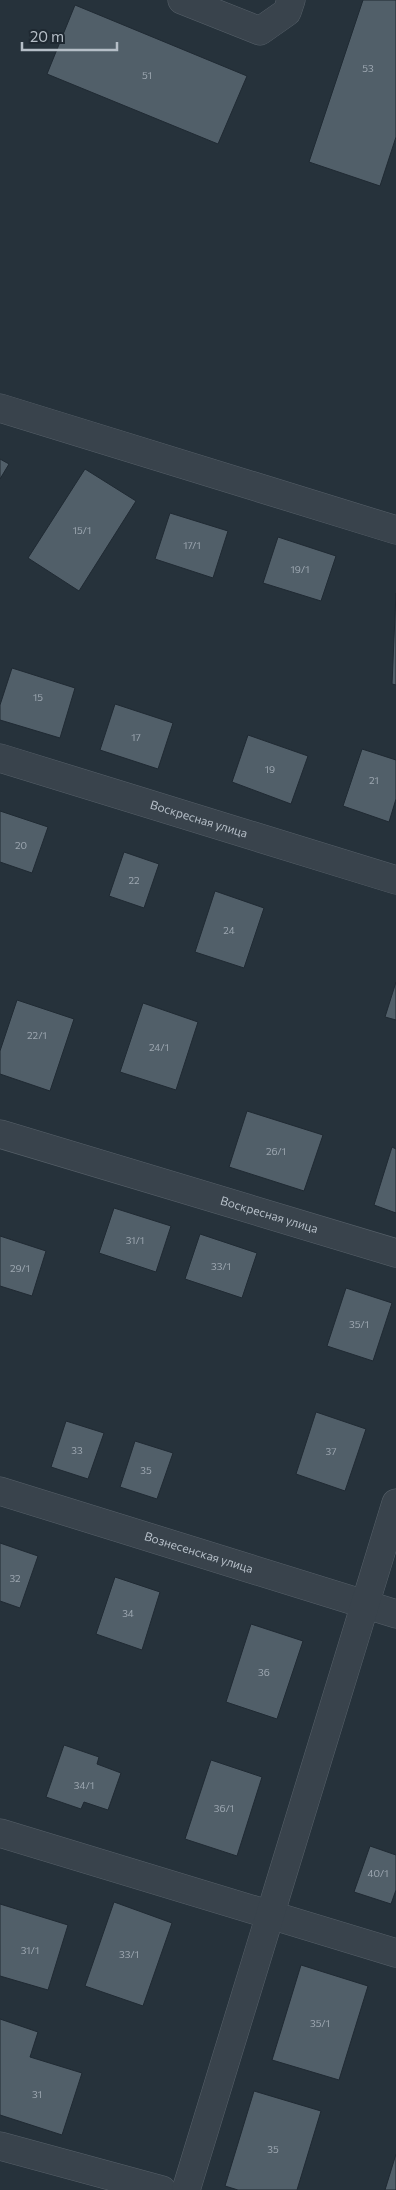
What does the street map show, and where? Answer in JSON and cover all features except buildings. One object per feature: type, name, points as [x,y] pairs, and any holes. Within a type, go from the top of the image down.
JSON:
[{"type":"street","points":[[182,0],[260,31],[287,12],[291,0]]},
{"type":"street","points":[[0,408],[396,530]]},
{"type":"street","name":"Воскресная улица","points":[[0,758],[396,880]]},
{"type":"street","name":"Воскресная улица","points":[[0,1134],[396,1253]]},
{"type":"street","name":"Вознесенская улица","points":[[0,1491],[396,1614]]},
{"type":"street","points":[[186,2190],[269,1914],[367,1604],[396,1504]]},
{"type":"street","points":[[0,1833],[396,1954]]},
{"type":"street","points":[[0,2146],[162,2190]]}]
